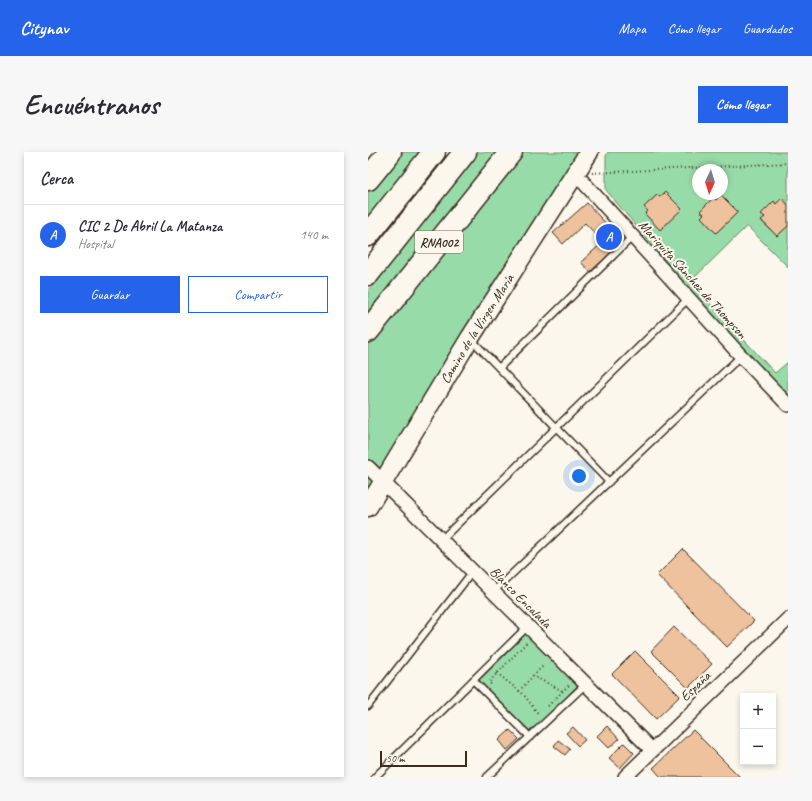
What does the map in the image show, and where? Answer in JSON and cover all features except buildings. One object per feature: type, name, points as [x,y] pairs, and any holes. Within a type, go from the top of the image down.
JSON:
[{"type":"highway","points":[[368,179],[390,152]]},
{"type":"highway","points":[[368,235],[434,152]]},
{"type":"highway","name":"RNA002","points":[[368,274],[465,152]]},
{"type":"highway","name":"RNA002","points":[[368,331],[511,152]]},
{"type":"street","name":"Camino de la Virgen María","points":[[368,507],[470,338],[589,152]]},
{"type":"street","name":"Mariquita Sánchez de Thompson","points":[[575,173],[741,356],[788,405]]},
{"type":"street","name":"Blanco Encalada","points":[[368,467],[652,750]]},
{"type":"street","name":"España","points":[[625,777],[788,619]]},
{"type":"lane","points":[[499,368],[632,237]]},
{"type":"lane","points":[[441,540],[689,298]]},
{"type":"lane","points":[[470,338],[609,482]]},
{"type":"lane","points":[[493,592],[741,356]]},
{"type":"lane","points":[[368,706],[473,571]]},
{"type":"lane","points":[[375,777],[528,626]]},
{"type":"lane","points":[[473,680],[530,737]]},
{"type":"lane","points":[[487,777],[530,737],[583,681]]},
{"type":"path","points":[[575,173],[788,163]]},
{"type":"path","points":[[495,688],[489,683],[496,673],[527,642]]},
{"type":"path","points":[[519,691],[543,666]]},
{"type":"path","points":[[496,673],[524,694],[539,715]]},
{"type":"path","points":[[533,676],[563,691]]},
{"type":"path","points":[[535,719],[569,684],[583,681]]},
{"type":"green space","points":[[399,152],[422,152],[368,220],[368,191]]},
{"type":"green space","points":[[479,152],[502,152],[368,320],[368,291]]},
{"type":"green space","points":[[519,152],[579,152],[462,335],[368,488],[368,342]]},
{"type":"green space","points":[[608,152],[788,152],[788,205],[782,199],[776,204],[774,201],[761,214],[765,217],[761,221],[777,236],[788,226],[788,267],[747,226],[690,282],[775,373],[788,362],[788,396],[693,294],[606,190],[606,156]],"holes":[[[665,192],[682,209],[660,230],[645,214],[648,211],[644,207],[657,195],[660,197]]]},
{"type":"green space","points":[[526,634],[578,685],[531,732],[479,680]]},
{"type":"place","name":"CIC 2 De Abril La Matanza","points":[[609,237]]}]
